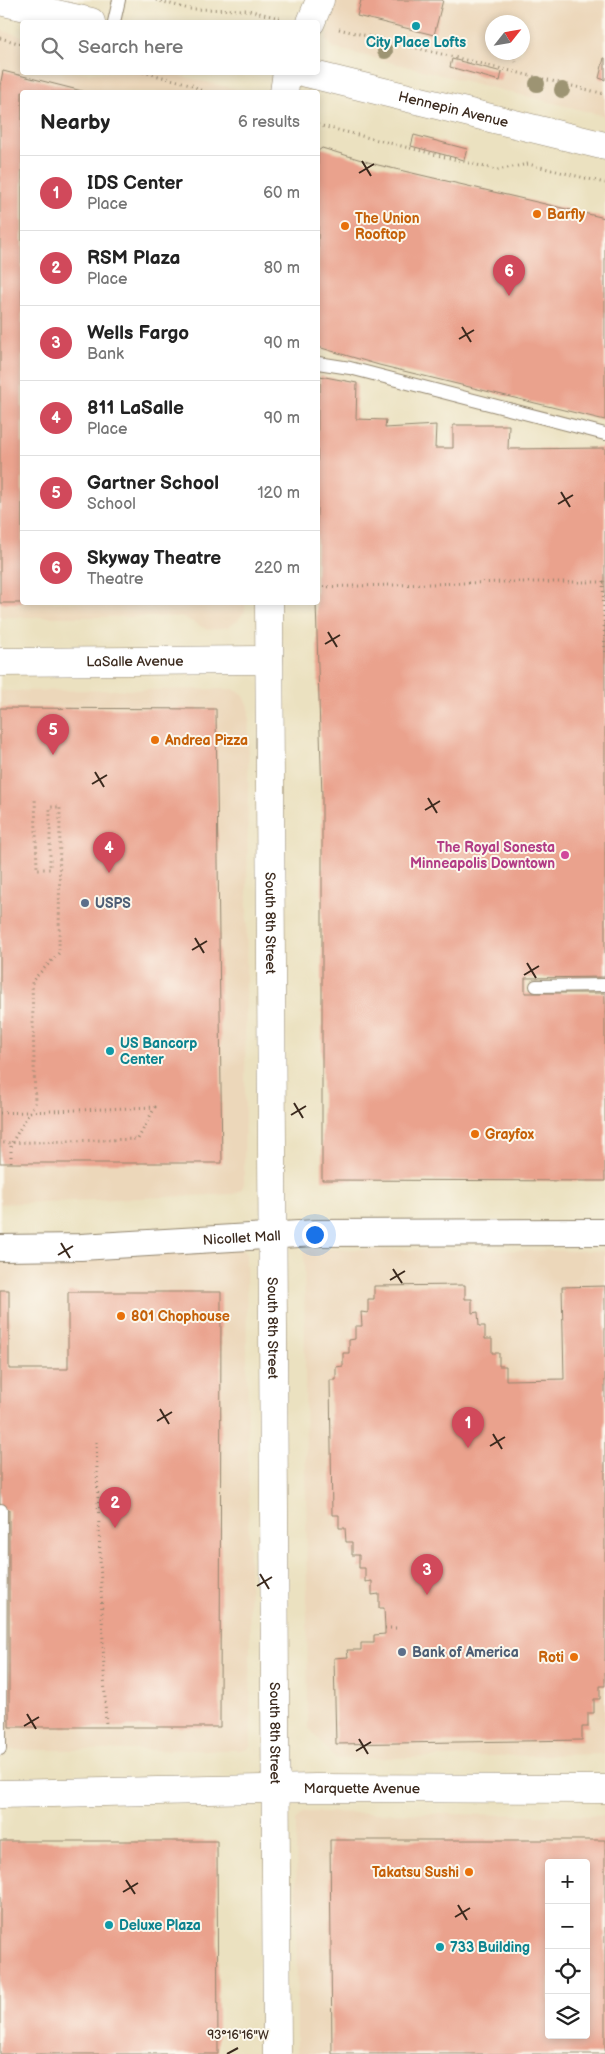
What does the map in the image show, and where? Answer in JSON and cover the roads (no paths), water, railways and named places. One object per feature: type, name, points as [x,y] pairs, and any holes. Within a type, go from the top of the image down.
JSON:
[{"type":"main road","points":[[313,20],[320,0]]},
{"type":"main road","points":[[0,2],[82,20]]},
{"type":"main road","points":[[284,90],[287,75]]},
{"type":"main road","name":"Hennepin Avenue","points":[[314,75],[605,146]]},
{"type":"main road","name":"South 8th Street","points":[[269,605],[274,1236],[277,2054]]},
{"type":"main road","name":"LaSalle Avenue","points":[[0,662],[269,660]]},
{"type":"main road","name":"Marquette Avenue","points":[[0,1794],[275,1789],[605,1789]]},
{"type":"street","name":"Nicollet Mall","points":[[0,1248],[81,1247],[316,1232],[605,1232]]},
{"type":"lane","points":[[114,20],[119,0]]},
{"type":"lane","points":[[320,363],[360,371],[605,434]]},
{"type":"lane","points":[[536,986],[605,985]]},
{"type":"lane","points":[[0,1749],[1,1510]]},
{"type":"place","name":"City Place Lofts","points":[[416,26]]},
{"type":"place","name":"Barfly","points":[[537,214]]},
{"type":"place","name":"The Union Rooftop","points":[[345,226]]},
{"type":"place","name":"Skyway Theatre","points":[[509,296]]},
{"type":"place","name":"Andrea Pizza","points":[[155,740]]},
{"type":"place","name":"Gartner School","points":[[53,755]]},
{"type":"place","name":"The Royal Sonesta Minneapolis Downtown","points":[[565,855]]},
{"type":"place","name":"811 LaSalle","points":[[109,873]]},
{"type":"place","name":"USPS","points":[[85,903]]},
{"type":"place","name":"US Bancorp Center","points":[[110,1051]]},
{"type":"place","name":"Grayfox","points":[[475,1134]]},
{"type":"place","name":"801 Chophouse","points":[[121,1316]]},
{"type":"place","name":"IDS Center","points":[[468,1448]]},
{"type":"place","name":"RSM Plaza","points":[[115,1528]]},
{"type":"place","name":"Wells Fargo","points":[[427,1595]]},
{"type":"place","name":"Bank of America","points":[[402,1652]]},
{"type":"place","name":"Roti","points":[[574,1657]]},
{"type":"place","name":"Takatsu Sushi","points":[[469,1872]]},
{"type":"place","name":"Deluxe Plaza","points":[[109,1925]]},
{"type":"place","name":"733 Building","points":[[440,1947]]}]
